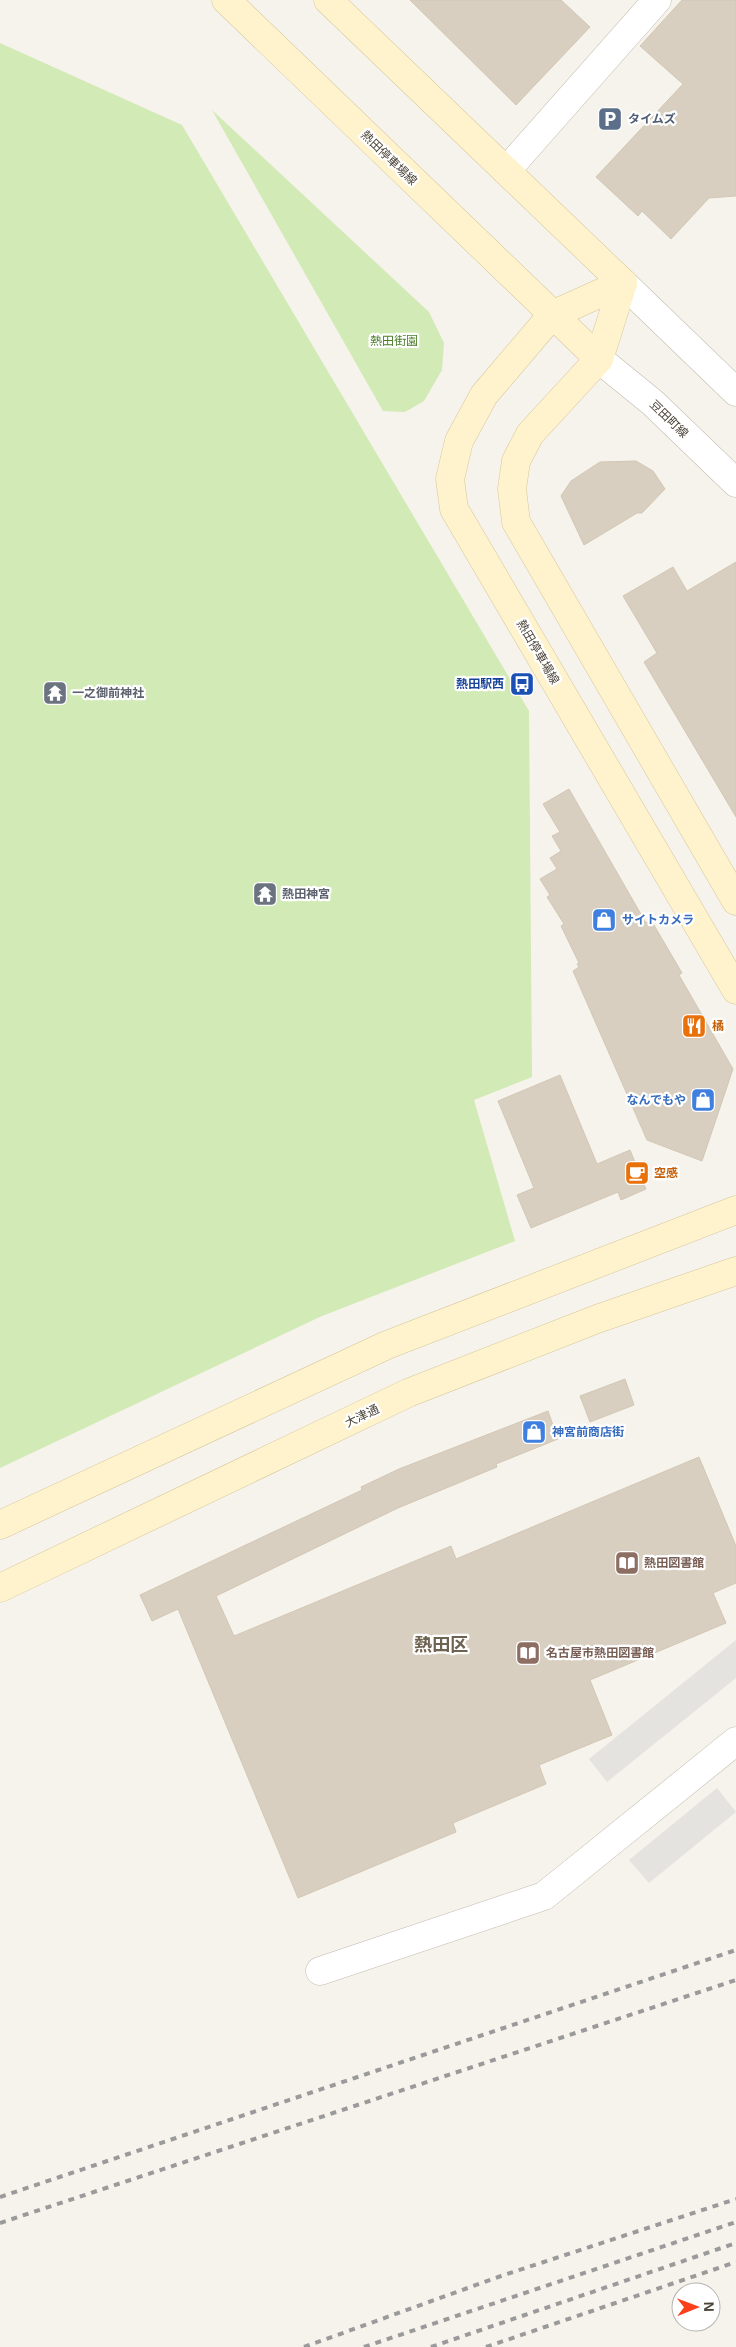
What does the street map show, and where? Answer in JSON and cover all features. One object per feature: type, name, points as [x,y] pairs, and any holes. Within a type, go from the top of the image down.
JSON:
[{"type":"main road","name":"熱田停車場線","points":[[226,0],[599,359]]},
{"type":"main road","points":[[328,0],[623,283],[599,359],[530,434],[516,461],[512,490],[516,522],[736,901]]},
{"type":"main road","name":"熱田停車場線","points":[[623,283],[552,315],[484,395],[460,441],[450,479],[454,508],[736,990]]},
{"type":"main road","points":[[0,1525],[387,1345],[736,1210]]},
{"type":"main road","name":"大津通","points":[[0,1588],[408,1393],[597,1319],[736,1271]]},
{"type":"street","points":[[506,171],[657,0]]},
{"type":"street","points":[[623,283],[736,392]]},
{"type":"street","name":"豆田町線","points":[[599,359],[653,403],[736,483]]},
{"type":"street","points":[[320,1971],[544,1896],[736,1741]]},
{"type":"green space","name":"熱田神宮","points":[[0,43],[182,125],[529,711],[532,1077],[474,1100],[515,1241],[322,1316],[0,1468]]},
{"type":"green space","name":"熱田街園","points":[[212,110],[429,312],[444,343],[442,370],[424,401],[405,412],[383,411]]},
{"type":"shaded area","points":[[736,1640],[736,1678],[607,1782],[589,1759]]},
{"type":"shaded area","points":[[717,1788],[736,1812],[649,1883],[629,1860]]},
{"type":"building","points":[[410,0],[561,0],[590,27],[516,105]]},
{"type":"building","points":[[682,0],[736,0],[736,196],[709,198],[671,239],[642,211],[638,216],[596,177],[683,84],[640,46]]},
{"type":"building","points":[[636,461],[653,471],[665,489],[642,513],[637,513],[584,545],[561,496],[571,481],[600,462]]},
{"type":"building","points":[[736,562],[736,817],[644,662],[657,653],[623,596],[673,567],[687,591]]},
{"type":"building","points":[[569,789],[646,923],[651,920],[682,973],[679,975],[733,1069],[702,1161],[647,1140],[573,971],[579,967],[577,964],[579,963],[561,926],[564,924],[547,897],[550,895],[540,879],[557,869],[550,858],[561,851],[552,836],[560,832],[543,804]]},
{"type":"building","points":[[560,1075],[597,1164],[630,1150],[646,1189],[621,1200],[618,1192],[531,1228],[517,1195],[534,1188],[498,1101]]},
{"type":"building","points":[[625,1379],[634,1405],[590,1422],[580,1396]]},
{"type":"building","points":[[548,1411],[558,1439],[496,1464],[497,1467],[398,1508],[216,1596],[234,1636],[451,1546],[456,1559],[699,1457],[736,1546],[736,1583],[713,1593],[726,1623],[590,1680],[612,1735],[539,1765],[546,1784],[453,1823],[456,1832],[298,1898],[178,1609],[152,1621],[140,1595],[362,1490],[361,1487],[399,1469]]},
{"type":"railway","points":[[0,2197],[736,1950]]},
{"type":"railway","points":[[0,2223],[736,1980]]},
{"type":"railway","points":[[304,2347],[501,2276],[736,2199]]},
{"type":"railway","points":[[364,2347],[736,2222]]},
{"type":"railway","points":[[431,2347],[736,2243]]},
{"type":"railway","points":[[486,2347],[736,2262]]},
{"type":"place","name":"タイムズ","points":[[610,119]]},
{"type":"place","name":"熱田駅西","points":[[522,684]]},
{"type":"place","name":"一之御前神社","points":[[55,693]]},
{"type":"place","name":"熱田神宮","points":[[265,894]]},
{"type":"place","name":"サイトカメラ","points":[[604,920]]},
{"type":"place","name":"橘","points":[[694,1026]]},
{"type":"place","name":"なんでもや","points":[[703,1100]]},
{"type":"place","name":"空感","points":[[637,1173]]},
{"type":"place","name":"神宮前商店街","points":[[534,1432]]},
{"type":"place","name":"熱田図書館","points":[[627,1563]]},
{"type":"place","name":"名古屋市熱田図書館","points":[[528,1653]]},
{"type":"district","name":"熱田区","points":[[441,1645]]}]
